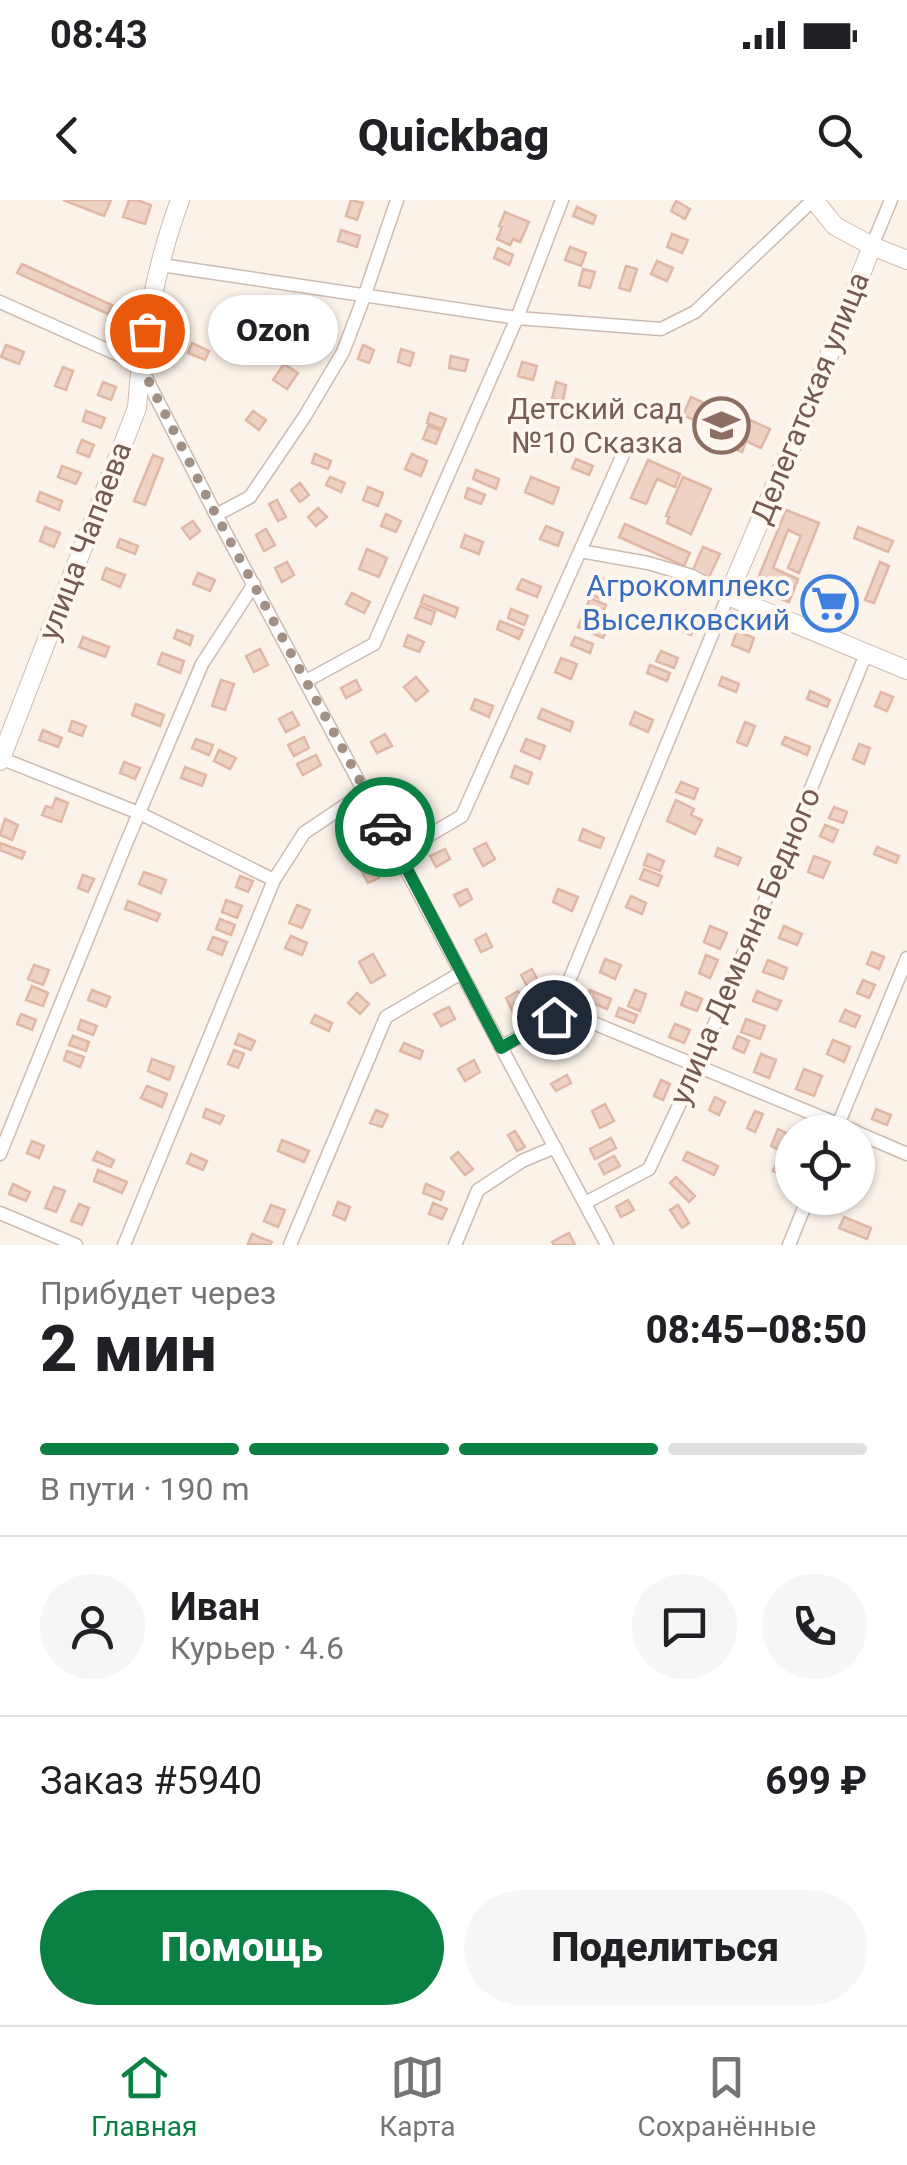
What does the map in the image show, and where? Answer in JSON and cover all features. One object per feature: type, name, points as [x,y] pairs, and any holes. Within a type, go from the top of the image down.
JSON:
[{"type":"main road","name":"улица Чапаева","points":[[0,759],[137,408],[140,364],[166,240],[180,200]]},
{"type":"main road","points":[[814,200],[835,226],[907,260]]},
{"type":"main road","name":"Делегатская улица","points":[[728,596],[872,246]]},
{"type":"main road","points":[[728,596],[907,670]]},
{"type":"street","points":[[216,515],[250,498],[342,352],[397,200]]},
{"type":"street","points":[[306,681],[374,644],[517,318],[562,200]]},
{"type":"street","points":[[161,265],[517,318],[660,328],[695,312],[814,200]]},
{"type":"street","name":"Делегатская улица","points":[[872,246],[891,200]]},
{"type":"street","points":[[0,302],[140,364],[216,515],[608,1245]]},
{"type":"street","points":[[399,853],[462,816],[625,450]]},
{"type":"street","points":[[501,1048],[554,1017],[728,596],[692,576],[648,563],[580,552]]},
{"type":"street","points":[[0,1154],[202,664],[254,584]]},
{"type":"street","name":"улица Демьяна Бедного","points":[[585,1203],[649,1170],[697,1067],[866,654]]},
{"type":"street","points":[[0,759],[139,813],[274,880]]},
{"type":"street","points":[[124,1245],[274,880],[304,833],[365,792]]},
{"type":"street","points":[[841,1115],[907,958]]},
{"type":"street","points":[[290,1245],[386,1017],[461,973]]},
{"type":"street","points":[[557,1008],[806,1115]]},
{"type":"street","points":[[875,1141],[907,1154]]},
{"type":"street","points":[[455,1245],[478,1190],[522,1160],[555,1147]]},
{"type":"street","points":[[0,1213],[76,1245]]},
{"type":"street","points":[[789,1245],[801,1215]]},
{"type":"building","points":[[63,200],[111,200],[104,216]]},
{"type":"building","points":[[129,200],[151,205],[145,224],[123,217]]},
{"type":"building","points":[[351,200],[363,203],[357,220],[346,216]]},
{"type":"building","points":[[676,201],[690,209],[685,219],[671,211]]},
{"type":"building","points":[[577,207],[596,216],[593,224],[573,216]]},
{"type":"building","points":[[505,212],[529,222],[520,242],[513,239],[510,245],[497,239]]},
{"type":"building","points":[[341,230],[360,236],[357,247],[338,241]]},
{"type":"building","points":[[672,234],[688,240],[682,253],[667,247]]},
{"type":"building","points":[[570,247],[586,253],[581,266],[565,260]]},
{"type":"building","points":[[498,248],[513,255],[509,265],[494,258]]},
{"type":"building","points":[[657,261],[673,268],[667,281],[651,274]]},
{"type":"building","points":[[22,264],[112,305],[108,314],[17,273]]},
{"type":"building","points":[[626,266],[637,269],[630,291],[619,288]]},
{"type":"building","points":[[583,269],[595,272],[590,288],[579,285]]},
{"type":"building","points":[[307,333],[316,339],[307,352],[298,346]]},
{"type":"building","points":[[242,337],[251,341],[242,361],[233,356]]},
{"type":"building","points":[[192,343],[209,351],[205,360],[188,353]]},
{"type":"building","points":[[6,345],[24,352],[19,364],[1,357]]},
{"type":"building","points":[[363,345],[374,350],[369,363],[358,359]]},
{"type":"building","points":[[401,349],[414,353],[410,366],[398,362]]},
{"type":"building","points":[[451,356],[468,360],[465,371],[449,368]]},
{"type":"building","points":[[522,362],[537,366],[533,380],[518,376]]},
{"type":"building","points":[[284,364],[298,373],[287,389],[273,380]]},
{"type":"building","points":[[63,367],[73,371],[66,390],[55,386]]},
{"type":"building","points":[[103,382],[116,387],[111,400],[98,395]]},
{"type":"building","points":[[556,382],[566,385],[563,401],[552,399]]},
{"type":"building","points":[[691,397],[709,405],[705,413],[746,431],[750,420],[770,429],[761,448],[746,441],[742,452],[696,431],[700,423],[683,415]]},
{"type":"building","points":[[86,411],[105,418],[101,428],[83,421]]},
{"type":"building","points":[[253,411],[266,420],[259,430],[246,420]]},
{"type":"building","points":[[430,413],[446,419],[442,429],[427,423]]},
{"type":"building","points":[[428,426],[441,431],[436,444],[423,439]]},
{"type":"building","points":[[82,440],[94,445],[89,457],[77,452]]},
{"type":"building","points":[[315,454],[331,461],[328,469],[312,463]]},
{"type":"building","points":[[412,454],[427,461],[421,476],[405,469]]},
{"type":"building","points":[[153,455],[163,459],[145,505],[134,501]]},
{"type":"building","points":[[576,459],[593,466],[589,475],[572,468]]},
{"type":"building","points":[[648,460],[680,474],[675,487],[657,479],[646,504],[631,498]]},
{"type":"building","points":[[62,466],[81,473],[76,484],[58,477]]},
{"type":"building","points":[[476,470],[499,479],[496,489],[473,479]]},
{"type":"building","points":[[330,477],[345,483],[341,492],[326,485]]},
{"type":"building","points":[[531,477],[559,488],[553,504],[525,492]]},
{"type":"building","points":[[683,477],[711,489],[691,534],[667,523],[666,516]]},
{"type":"building","points":[[300,483],[309,495],[300,502],[291,490]]},
{"type":"building","points":[[368,487],[383,493],[378,506],[363,500]]},
{"type":"building","points":[[468,488],[485,495],[481,504],[465,498]]},
{"type":"building","points":[[40,492],[62,501],[59,510],[37,501]]},
{"type":"building","points":[[277,500],[286,517],[278,521],[269,504]]},
{"type":"building","points":[[318,508],[327,517],[316,526],[308,517]]},
{"type":"building","points":[[786,510],[819,523],[799,573],[788,568],[801,536],[788,530],[773,568],[798,579],[789,602],[754,588]]},
{"type":"building","points":[[386,514],[401,521],[396,532],[381,526]]},
{"type":"building","points":[[193,521],[200,531],[190,539],[182,528]]},
{"type":"building","points":[[625,524],[690,553],[684,566],[619,537]]},
{"type":"building","points":[[546,526],[563,533],[558,546],[540,539]]},
{"type":"building","points":[[45,527],[60,533],[54,547],[40,541]]},
{"type":"building","points":[[858,527],[893,541],[888,552],[854,538]]},
{"type":"building","points":[[266,529],[275,545],[264,551],[256,535]]},
{"type":"building","points":[[465,535],[483,542],[479,554],[461,547]]},
{"type":"building","points":[[120,539],[138,546],[135,554],[117,547]]},
{"type":"building","points":[[703,547],[720,554],[708,579],[692,572]]},
{"type":"building","points":[[367,549],[387,558],[379,577],[359,569]]},
{"type":"building","points":[[287,562],[294,575],[282,582],[275,568]]},
{"type":"building","points":[[880,562],[889,566],[874,603],[865,600]]},
{"type":"building","points":[[106,568],[125,575],[120,587],[102,579]]},
{"type":"building","points":[[198,573],[215,580],[210,591],[193,584]]},
{"type":"building","points":[[594,575],[606,580],[599,598],[587,593]]},
{"type":"building","points":[[522,579],[541,587],[537,597],[517,589]]},
{"type":"building","points":[[819,592],[854,607],[848,622],[813,608]]},
{"type":"building","points":[[352,593],[370,602],[364,613],[346,604]]},
{"type":"building","points":[[424,595],[458,608],[455,617],[421,603]]},
{"type":"building","points":[[590,598],[606,605],[602,615],[586,608]]},
{"type":"building","points":[[420,606],[435,612],[431,624],[415,618]]},
{"type":"building","points":[[511,609],[528,616],[524,625],[508,618]]},
{"type":"building","points":[[685,611],[699,616],[691,635],[678,630]]},
{"type":"building","points":[[581,620],[607,630],[603,638],[578,627]]},
{"type":"building","points":[[500,621],[523,630],[519,639],[497,629]]},
{"type":"building","points":[[177,630],[193,636],[190,645],[174,638]]},
{"type":"building","points":[[737,631],[754,638],[749,652],[732,645]]},
{"type":"building","points":[[408,635],[424,642],[419,652],[404,646]]},
{"type":"building","points":[[83,637],[109,647],[105,657],[79,647]]},
{"type":"building","points":[[575,637],[593,644],[590,653],[571,645]]},
{"type":"building","points":[[260,649],[268,665],[254,672],[246,656]]},
{"type":"building","points":[[661,651],[678,658],[674,668],[656,661]]},
{"type":"building","points":[[162,653],[184,661],[180,673],[158,664]]},
{"type":"building","points":[[561,658],[577,664],[571,679],[555,672]]},
{"type":"building","points":[[650,665],[670,673],[667,681],[647,673]]},
{"type":"building","points":[[416,677],[428,691],[416,701],[404,687]]},
{"type":"building","points":[[722,677],[739,684],[736,692],[719,685]]},
{"type":"building","points":[[221,680],[234,684],[225,710],[212,706]]},
{"type":"building","points":[[356,680],[361,690],[346,698],[341,688]]},
{"type":"building","points":[[810,691],[830,700],[827,707],[807,699]]},
{"type":"building","points":[[881,692],[893,697],[887,711],[875,706]]},
{"type":"building","points":[[475,699],[493,706],[489,717],[471,709]]},
{"type":"building","points":[[136,704],[164,715],[160,726],[132,715]]},
{"type":"building","points":[[542,709],[573,722],[570,731],[538,718]]},
{"type":"building","points":[[292,712],[299,725],[286,732],[279,719]]},
{"type":"building","points":[[635,712],[653,720],[648,732],[630,724]]},
{"type":"building","points":[[72,721],[86,726],[82,736],[69,731]]},
{"type":"building","points":[[745,722],[755,726],[747,746],[737,742]]},
{"type":"building","points":[[43,730],[62,738],[58,747],[39,740]]},
{"type":"building","points":[[385,734],[392,746],[377,753],[371,742]]},
{"type":"building","points":[[304,737],[309,748],[294,756],[288,745]]},
{"type":"building","points":[[785,737],[810,747],[807,755],[782,744]]},
{"type":"building","points":[[196,739],[213,745],[209,755],[192,748]]},
{"type":"building","points":[[526,739],[545,746],[540,759],[521,751]]},
{"type":"building","points":[[859,744],[870,748],[864,764],[853,759]]},
{"type":"building","points":[[219,750],[236,758],[230,769],[214,761]]},
{"type":"building","points":[[316,755],[321,765],[303,775],[297,764]]},
{"type":"building","points":[[124,762],[140,768],[135,779],[120,773]]},
{"type":"building","points":[[515,766],[532,773],[528,784],[511,777]]},
{"type":"building","points":[[185,767],[206,775],[202,786],[181,778]]},
{"type":"building","points":[[681,782],[698,789],[694,799],[676,792]]},
{"type":"building","points":[[56,798],[68,803],[61,822],[42,815],[46,806],[52,808]]},
{"type":"building","points":[[676,800],[694,809],[691,815],[702,820],[695,834],[667,821]]},
{"type":"building","points":[[834,807],[847,812],[843,823],[829,818]]},
{"type":"building","points":[[5,819],[18,825],[12,840],[0,835]]},
{"type":"building","points":[[825,825],[838,830],[833,842],[820,836]]},
{"type":"building","points":[[354,826],[359,837],[344,845],[338,834]]},
{"type":"building","points":[[583,829],[604,838],[600,848],[579,840]]},
{"type":"building","points":[[0,843],[25,852],[22,859],[0,850]]},
{"type":"building","points":[[486,843],[495,859],[483,866],[474,849]]},
{"type":"building","points":[[877,847],[899,856],[896,863],[874,854]]},
{"type":"building","points":[[718,848],[741,858],[738,865],[715,856]]},
{"type":"building","points":[[445,849],[450,859],[436,867],[430,856]]},
{"type":"building","points":[[648,854],[664,861],[660,871],[644,865]]},
{"type":"building","points":[[814,856],[830,862],[823,878],[808,872]]},
{"type":"building","points":[[372,865],[379,878],[368,883],[361,870]]},
{"type":"building","points":[[644,869],[662,876],[658,886],[640,879]]},
{"type":"building","points":[[144,872],[166,880],[161,893],[139,884]]},
{"type":"building","points":[[83,875],[94,879],[88,892],[78,888]]},
{"type":"building","points":[[240,876],[253,881],[248,892],[236,887]]},
{"type":"building","points":[[467,889],[472,899],[460,906],[454,895]]},
{"type":"building","points":[[558,889],[578,897],[572,911],[553,902]]},
{"type":"building","points":[[631,896],[646,903],[642,914],[626,907]]},
{"type":"building","points":[[226,900],[242,906],[237,918],[222,912]]},
{"type":"building","points":[[128,901],[160,914],[157,921],[125,909]]},
{"type":"building","points":[[297,905],[310,910],[302,928],[289,923]]},
{"type":"building","points":[[220,919],[235,925],[231,935],[216,929]]},
{"type":"building","points":[[710,926],[727,933],[720,949],[704,942]]},
{"type":"building","points":[[784,926],[802,934],[797,945],[779,938]]},
{"type":"building","points":[[486,934],[492,947],[481,952],[475,940]]},
{"type":"building","points":[[291,936],[307,943],[302,955],[285,948]]},
{"type":"building","points":[[213,937],[227,942],[222,955],[208,949]]},
{"type":"building","points":[[872,952],[884,957],[879,969],[867,964]]},
{"type":"building","points":[[373,954],[385,975],[371,983],[359,962]]},
{"type":"building","points":[[706,955],[718,960],[710,978],[699,973]]},
{"type":"building","points":[[605,959],[621,965],[615,979],[600,972]]},
{"type":"building","points":[[768,960],[787,968],[783,979],[763,972]]},
{"type":"building","points":[[34,965],[49,970],[43,985],[28,979]]},
{"type":"building","points":[[532,969],[538,981],[527,986],[521,975]]},
{"type":"building","points":[[863,980],[875,985],[869,998],[857,993]]},
{"type":"building","points":[[32,986],[48,993],[43,1006],[26,1000]]},
{"type":"building","points":[[92,990],[110,997],[106,1007],[88,1000]]},
{"type":"building","points":[[590,990],[611,999],[607,1009],[586,1000]]},
{"type":"building","points":[[635,990],[646,994],[640,1011],[628,1006]]},
{"type":"building","points":[[518,991],[526,1007],[514,1014],[506,998]]},
{"type":"building","points":[[757,991],[781,1001],[777,1010],[753,1001]]},
{"type":"building","points":[[686,992],[702,999],[697,1011],[681,1005]]},
{"type":"building","points":[[357,993],[369,1004],[360,1014],[348,1003]]},
{"type":"building","points":[[449,1007],[455,1019],[441,1026],[434,1014]]},
{"type":"building","points":[[619,1008],[637,1015],[634,1023],[616,1016]]},
{"type":"building","points":[[845,1010],[860,1016],[855,1027],[840,1021]]},
{"type":"building","points":[[21,1014],[36,1020],[32,1030],[17,1024]]},
{"type":"building","points":[[315,1015],[332,1023],[329,1031],[311,1023]]},
{"type":"building","points":[[746,1019],[765,1026],[760,1039],[741,1032]]},
{"type":"building","points":[[81,1020],[97,1026],[93,1035],[78,1029]]},
{"type":"building","points":[[675,1024],[690,1030],[684,1043],[669,1037]]},
{"type":"building","points":[[239,1034],[255,1041],[251,1050],[235,1044]]},
{"type":"building","points":[[73,1036],[89,1042],[86,1051],[69,1045]]},
{"type":"building","points":[[738,1036],[749,1041],[744,1053],[733,1048]]},
{"type":"building","points":[[833,1040],[850,1047],[844,1062],[827,1054]]},
{"type":"building","points":[[404,1043],[423,1051],[420,1059],[400,1051]]},
{"type":"building","points":[[234,1050],[244,1054],[238,1068],[228,1064]]},
{"type":"building","points":[[67,1051],[84,1057],[80,1067],[64,1060]]},
{"type":"building","points":[[761,1054],[776,1060],[769,1078],[754,1072]]},
{"type":"building","points":[[152,1059],[174,1067],[169,1080],[148,1071]]},
{"type":"building","points":[[474,1060],[480,1072],[465,1081],[458,1069]]},
{"type":"building","points":[[804,1069],[822,1076],[814,1096],[796,1089]]},
{"type":"building","points":[[567,1075],[571,1083],[556,1091],[551,1084]]},
{"type":"building","points":[[661,1080],[670,1084],[663,1100],[654,1096]]},
{"type":"building","points":[[147,1086],[167,1094],[162,1107],[141,1098]]},
{"type":"building","points":[[715,1097],[725,1102],[719,1115],[709,1110]]},
{"type":"building","points":[[605,1104],[614,1121],[600,1128],[592,1111]]},
{"type":"building","points":[[206,1109],[224,1116],[220,1124],[203,1117]]},
{"type":"building","points":[[876,1109],[891,1115],[887,1125],[875,1120]]},
{"type":"building","points":[[376,1110],[388,1115],[382,1127],[370,1123]]},
{"type":"building","points":[[755,1111],[763,1114],[755,1132],[747,1128]]},
{"type":"building","points":[[515,1131],[525,1147],[517,1151],[508,1135]]},
{"type":"building","points":[[611,1138],[616,1148],[595,1159],[590,1149]]},
{"type":"building","points":[[282,1140],[309,1151],[304,1162],[278,1151]]},
{"type":"building","points":[[32,1141],[44,1146],[39,1158],[27,1153]]},
{"type":"building","points":[[97,1152],[114,1160],[111,1167],[93,1160]]},
{"type":"building","points":[[458,1152],[473,1169],[465,1175],[451,1158]]},
{"type":"building","points":[[687,1152],[718,1166],[714,1175],[683,1160]]},
{"type":"building","points":[[191,1154],[207,1161],[203,1170],[187,1163]]},
{"type":"building","points":[[614,1156],[620,1166],[604,1174],[599,1164]]},
{"type":"building","points":[[98,1170],[127,1182],[122,1193],[94,1181]]},
{"type":"building","points":[[676,1177],[695,1196],[689,1202],[670,1183]]},
{"type":"building","points":[[13,1184],[30,1192],[26,1201],[9,1194]]},
{"type":"building","points":[[426,1184],[444,1192],[441,1200],[423,1193]]},
{"type":"building","points":[[54,1187],[65,1191],[56,1212],[45,1208]]},
{"type":"building","points":[[628,1200],[634,1210],[621,1217],[616,1207]]},
{"type":"building","points":[[338,1202],[350,1207],[345,1220],[333,1215]]},
{"type":"building","points":[[433,1203],[447,1209],[442,1219],[429,1214]]},
{"type":"building","points":[[79,1204],[89,1208],[82,1225],[71,1221]]},
{"type":"building","points":[[271,1205],[285,1210],[278,1227],[264,1221]]},
{"type":"building","points":[[678,1205],[689,1223],[682,1228],[670,1210]]},
{"type":"building","points":[[844,1217],[871,1228],[867,1239],[839,1228]]},
{"type":"building","points":[[569,1233],[575,1245],[552,1242]]},
{"type":"building","points":[[252,1234],[272,1242],[248,1244]]},
{"type":"way so far","points":[[147,331],[140,364],[216,515],[385,827]]},
{"type":"place","name":"Ozon","points":[[147,331]]},
{"type":"place","name":"Детский сад №10 Сказка","points":[[722,426]]},
{"type":"place","name":"Агрокомплекс Выселковский","points":[[829,603]]},
{"type":"route","points":[[385,827],[501,1048],[554,1017]]}]
